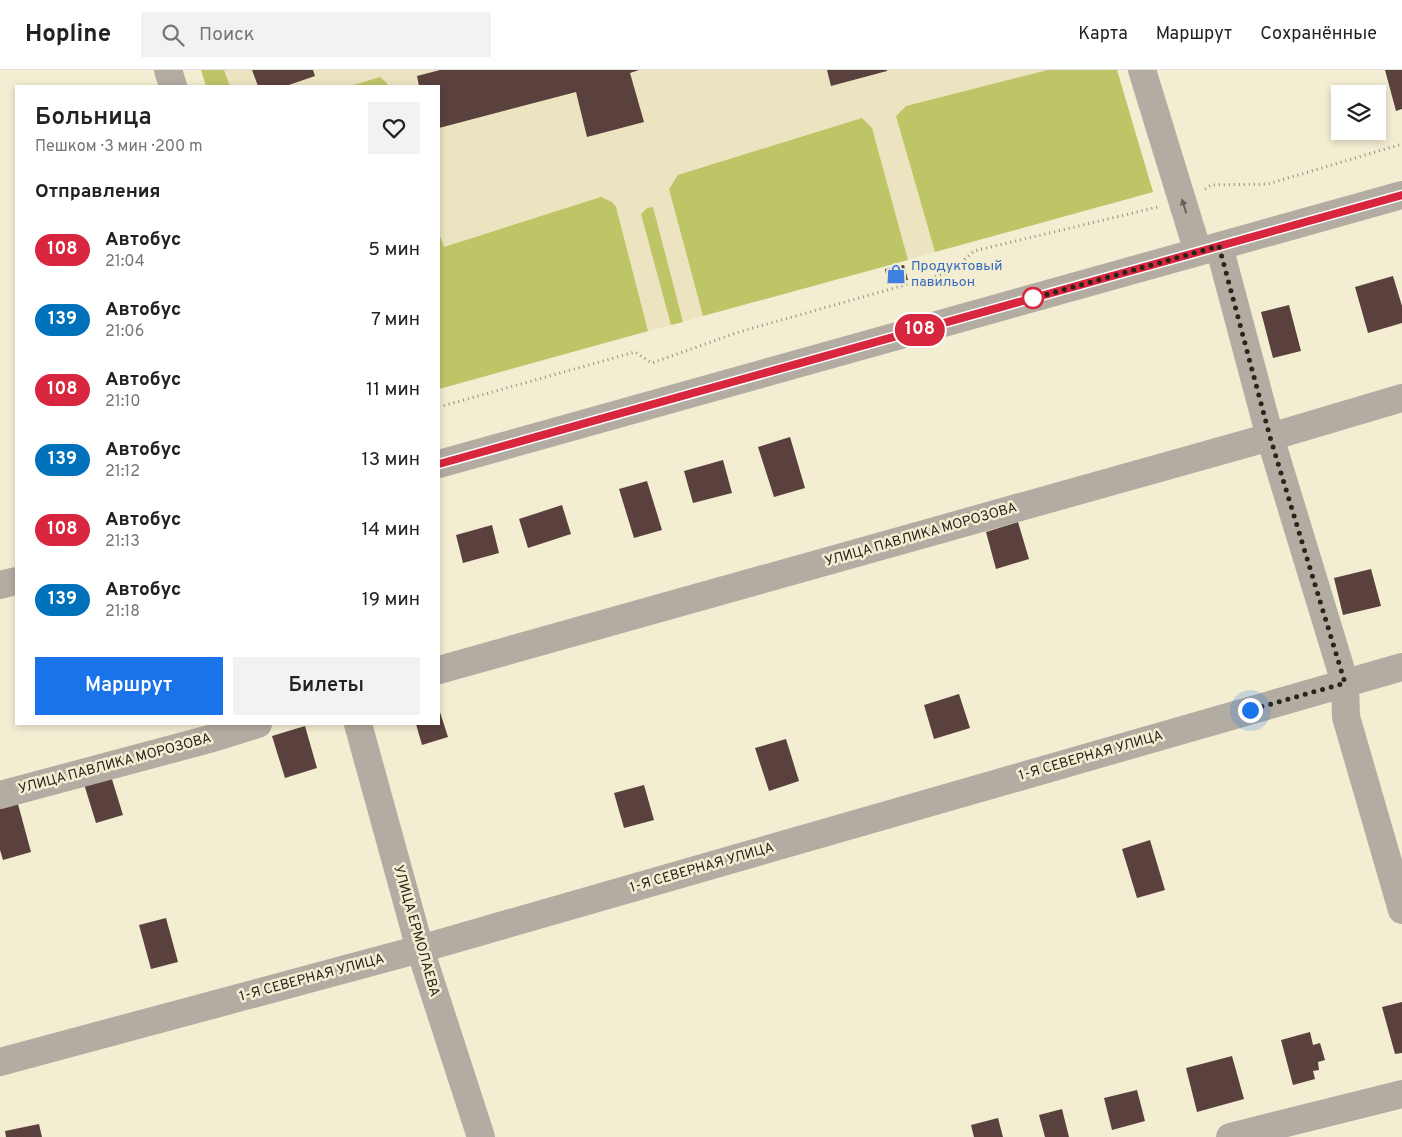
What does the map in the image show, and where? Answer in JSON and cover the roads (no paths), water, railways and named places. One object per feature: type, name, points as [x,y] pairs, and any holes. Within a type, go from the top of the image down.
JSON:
[{"type":"street","points":[[168,70],[173,85]]},
{"type":"street","points":[[1142,70],[1182,202],[1209,249],[1270,437],[1345,683],[1346,717],[1402,910]]},
{"type":"street","points":[[440,464],[1402,195]]},
{"type":"street","name":"УЛИЦА ПАВЛИКА МОРОЗОВА","points":[[440,670],[1270,437],[1402,398]]},
{"type":"street","points":[[0,585],[15,581]]},
{"type":"street","name":"1-Я СЕВЕРНАЯ УЛИЦА","points":[[0,1062],[420,949],[1402,667]]},
{"type":"street","name":"УЛИЦА ПАВЛИКА МОРОЗОВА","points":[[0,795],[255,725]]},
{"type":"street","name":"УЛИЦА ЕРМОЛАЕВА","points":[[358,725],[420,949],[481,1137]]},
{"type":"street","points":[[1230,1137],[1402,1094]]},
{"type":"place","name":"Продуктовый павильон","points":[[896,274]]}]
